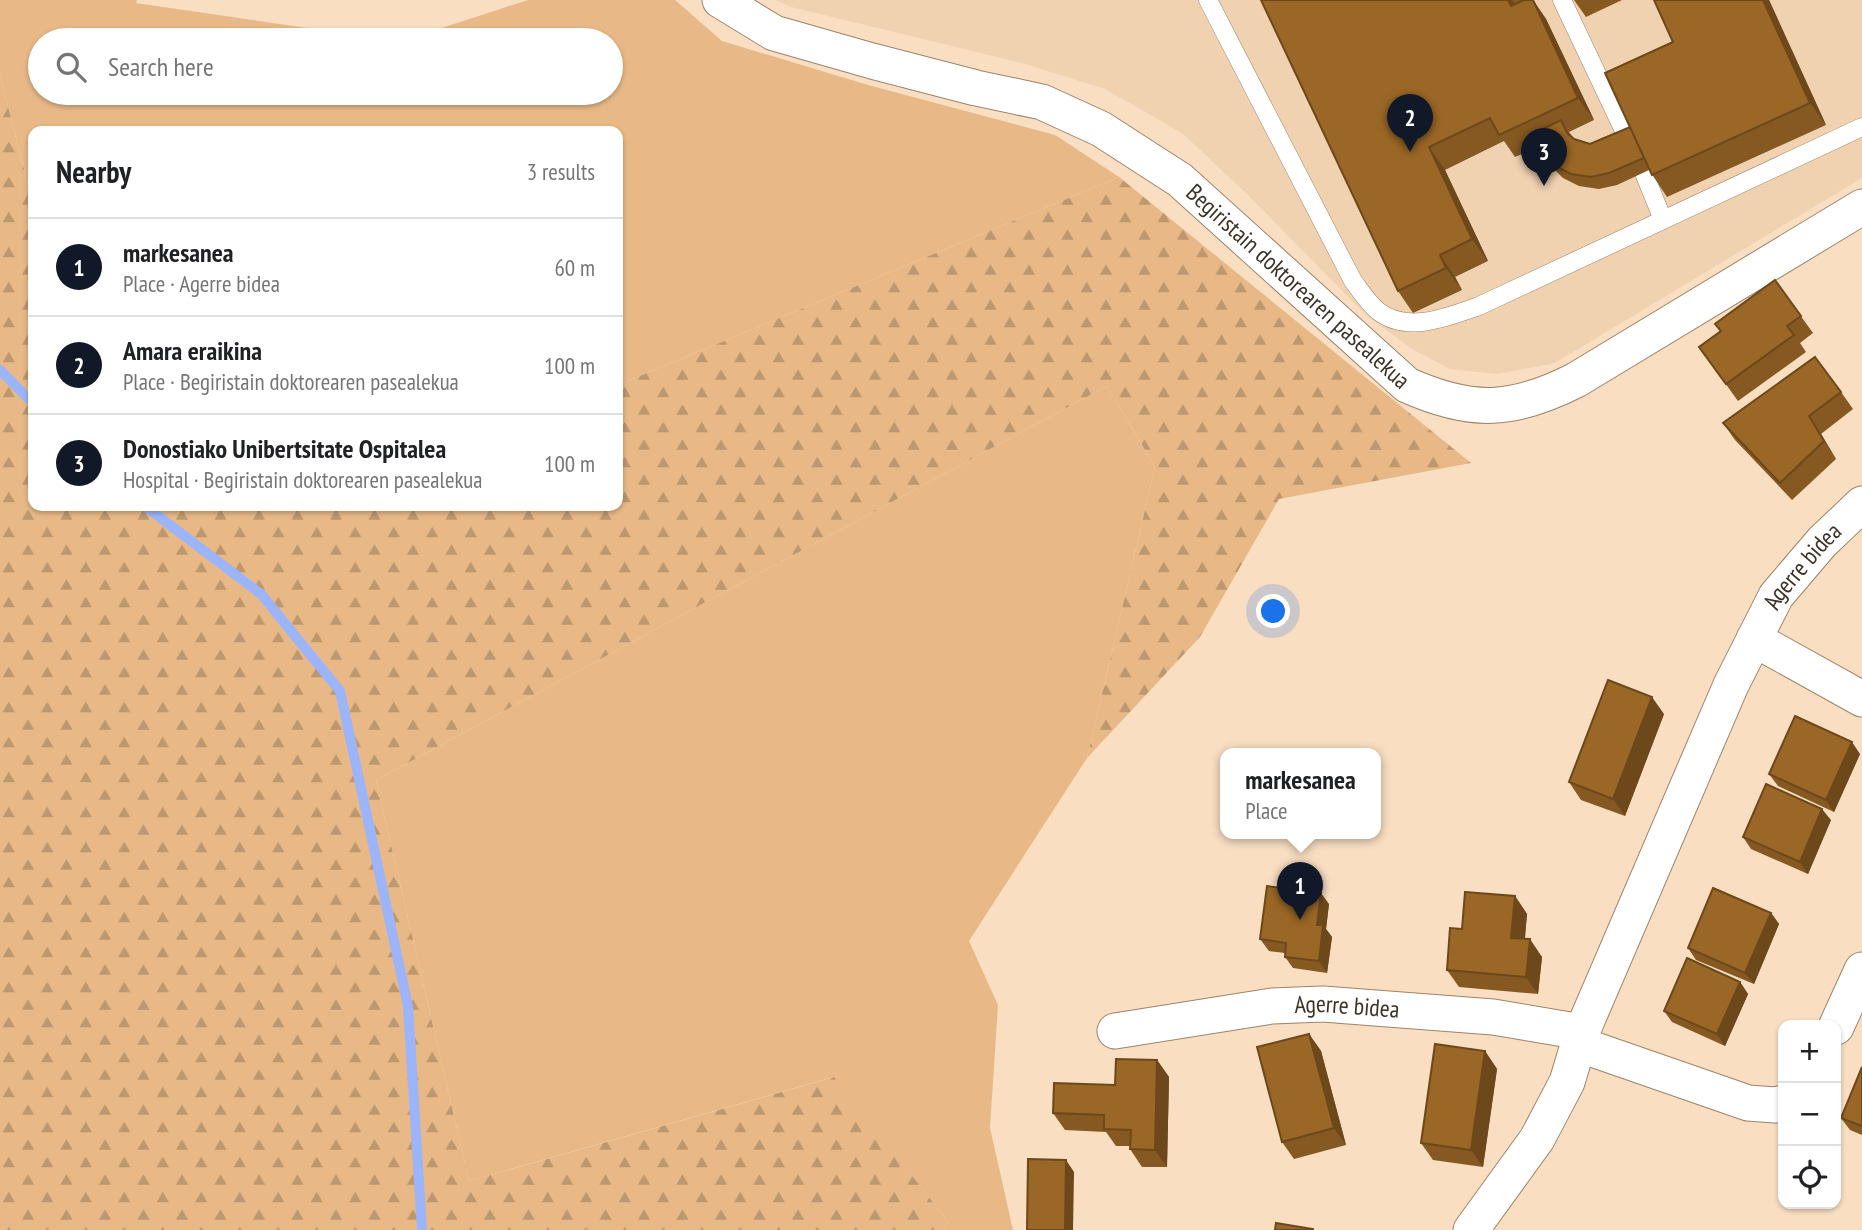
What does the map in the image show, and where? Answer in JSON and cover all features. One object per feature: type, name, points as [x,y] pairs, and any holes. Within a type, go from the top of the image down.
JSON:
[{"type":"street","name":"Begiristain doktorearen pasealekua","points":[[720,0],[774,33],[898,68],[1042,102],[1101,129],[1180,180],[1407,385],[1441,400],[1479,405],[1514,404],[1550,394],[1862,208]]},
{"type":"street","name":"Agerre bidea","points":[[1471,1230],[1537,1139],[1567,1082],[1580,1038],[1731,685],[1776,596],[1822,541],[1862,505]]},
{"type":"street","name":"Agerre bidea","points":[[1754,639],[1862,699]]},
{"type":"street","points":[[1839,1020],[1862,970]]},
{"type":"street","name":"Agerre bidea","points":[[1115,1031],[1272,1006],[1323,1004],[1493,1017],[1580,1038],[1748,1103],[1778,1104]]},
{"type":"lane","points":[[1208,0],[1353,281],[1378,312],[1407,323],[1438,320],[1479,306],[1862,127]]},
{"type":"lane","points":[[1562,0],[1625,132]]},
{"type":"lane","points":[[1644,173],[1663,220]]},
{"type":"shaded area","points":[[775,0],[1862,0],[1862,178],[1555,363],[1497,374],[1450,369],[1412,349],[1366,315],[1247,194],[1182,133],[1105,89],[1022,63],[791,7]]},
{"type":"green space","points":[[0,0],[137,0],[136,3],[306,28],[28,28],[28,105],[623,105],[623,28],[442,28],[528,0],[675,0],[722,41],[868,85],[1055,135],[1119,177],[623,383],[623,126],[28,126],[28,184],[0,75]]},
{"type":"green space","points":[[0,75],[28,184],[28,511],[623,511],[623,383],[1119,177],[1471,463],[1279,499],[1200,637],[1087,758],[1155,467],[1107,386],[376,780],[469,1181],[834,1077],[947,1220],[944,1230],[0,1230]]},
{"type":"green space","points":[[1107,386],[1155,467],[1087,758],[969,941],[998,1005],[990,1128],[1013,1230],[944,1230],[947,1220],[833,1077],[469,1181],[376,780]]},
{"type":"building","points":[[1261,0],[1508,0],[1511,6],[1524,0],[1533,0],[1578,98],[1499,135],[1490,118],[1429,147],[1472,239],[1440,255],[1446,268],[1398,291]]},
{"type":"building","points":[[1654,0],[1763,0],[1810,103],[1652,175],[1605,73],[1673,42]]},
{"type":"building","points":[[1561,120],[1567,133],[1574,139],[1590,144],[1630,127],[1644,158],[1609,173],[1591,177],[1571,174],[1555,166],[1540,152],[1532,134]]},
{"type":"building","points":[[1775,280],[1801,316],[1787,326],[1794,335],[1726,384],[1699,347],[1721,331],[1715,324]]},
{"type":"building","points":[[1815,357],[1841,392],[1809,416],[1824,441],[1780,483],[1723,423]]},
{"type":"building","points":[[1608,680],[1652,697],[1613,799],[1569,782]]},
{"type":"building","points":[[1795,716],[1852,742],[1826,800],[1769,774]]},
{"type":"building","points":[[1766,784],[1822,809],[1800,862],[1743,837]]},
{"type":"building","points":[[1267,886],[1321,893],[1317,925],[1323,925],[1319,961],[1285,957],[1286,943],[1260,939]]},
{"type":"building","points":[[1713,888],[1771,913],[1745,973],[1688,948]]},
{"type":"building","points":[[1465,892],[1515,896],[1511,938],[1530,939],[1526,977],[1447,970],[1450,928],[1462,929]]},
{"type":"building","points":[[1687,958],[1740,982],[1717,1034],[1664,1011]]},
{"type":"building","points":[[1309,1034],[1334,1128],[1282,1142],[1257,1047]]},
{"type":"building","points":[[1435,1044],[1485,1051],[1471,1150],[1421,1143]]},
{"type":"building","points":[[1116,1059],[1157,1060],[1155,1150],[1130,1149],[1131,1130],[1104,1129],[1104,1115],[1053,1113],[1054,1083],[1115,1085]]},
{"type":"building","points":[[1862,1067],[1862,1126],[1841,1118]]},
{"type":"building","points":[[1028,1159],[1066,1160],[1065,1230],[1027,1230]]},
{"type":"building","points":[[1276,1223],[1313,1229],[1313,1230],[1275,1230]]},
{"type":"waterway","points":[[0,370],[28,398]]},
{"type":"waterway","points":[[152,511],[261,594],[340,691],[408,1006],[422,1230]]},
{"type":"place","name":"Amara eraikina","points":[[1410,152]]},
{"type":"place","name":"Donostiako Unibertsitate Ospitalea","points":[[1544,186]]},
{"type":"place","name":"markesanea","points":[[1300,920]]}]
